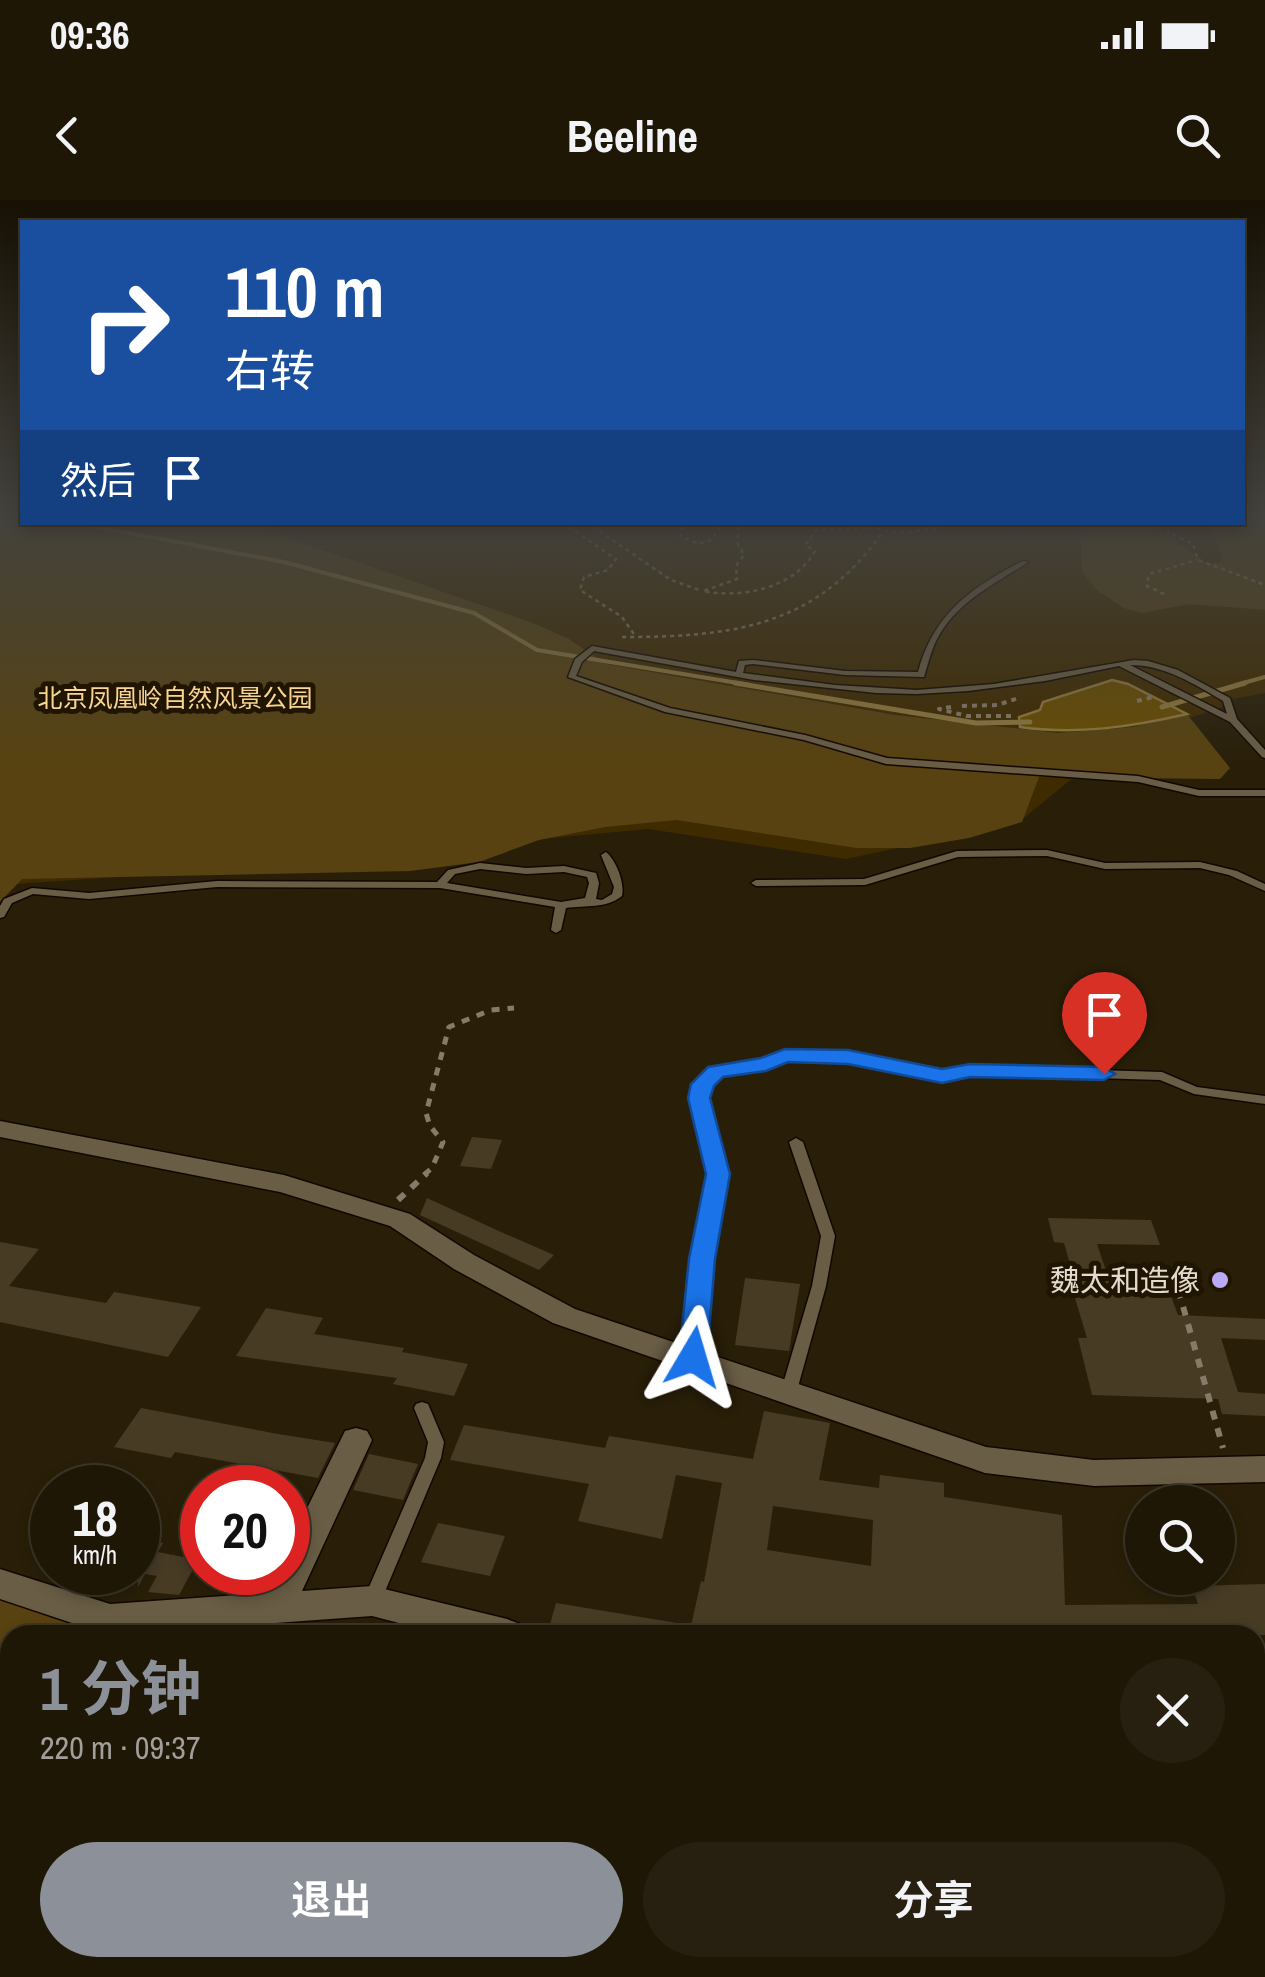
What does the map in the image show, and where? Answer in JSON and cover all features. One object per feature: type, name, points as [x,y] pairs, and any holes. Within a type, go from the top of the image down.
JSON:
[{"type":"street","points":[[0,1129],[284,1184],[384,1214],[564,1316],[985,1460],[1094,1473],[1265,1469]]},
{"type":"street","points":[[0,1142],[36,1138]]},
{"type":"street","points":[[277,1606],[356,1440]]},
{"type":"street","points":[[0,1584],[88,1625]]},
{"type":"street","points":[[119,1625],[277,1606],[372,1602],[466,1625]]},
{"type":"lane","points":[[921,675],[940,625],[967,599]]},
{"type":"lane","points":[[1233,720],[1227,700],[1196,681],[1143,660],[1007,686],[917,692],[838,688],[586,654],[572,677],[612,693],[886,761],[1138,779],[1199,793],[1265,793]]},
{"type":"lane","points":[[739,674],[742,663],[753,662],[921,675]]},
{"type":"lane","points":[[1120,663],[1233,720],[1265,754]]},
{"type":"lane","points":[[838,688],[896,682],[921,675]]},
{"type":"lane","points":[[756,883],[866,882],[957,854],[1047,853],[1105,866],[1200,865],[1233,873],[1265,888]]},
{"type":"lane","points":[[0,914],[8,901],[32,891],[89,896],[217,884],[440,885],[561,905],[603,903],[618,896],[619,887],[606,855]]},
{"type":"lane","points":[[440,885],[462,867],[579,871],[592,875],[590,901]]},
{"type":"lane","points":[[556,930],[561,905]]},
{"type":"lane","points":[[693,1357],[702,1259],[718,1174],[699,1098],[703,1084],[716,1072],[766,1064],[785,1056],[848,1057],[942,1076],[970,1070],[1162,1076],[1206,1093],[1265,1100]]},
{"type":"lane","points":[[788,1394],[823,1271],[828,1236],[796,1142]]},
{"type":"lane","points":[[372,1602],[433,1458],[436,1442],[422,1408]]},
{"type":"path","points":[[594,599],[622,617],[636,637]]},
{"type":"path","points":[[586,654],[609,637],[688,637],[736,630],[790,615],[809,599]]},
{"type":"path","points":[[1012,716],[968,716],[939,708],[1014,700],[1050,677]]},
{"type":"path","points":[[384,1214],[432,1168],[440,1153],[443,1142],[430,1126],[426,1113],[449,1027],[491,1010],[514,1008]]},
{"type":"path","points":[[1200,1279],[1175,1278],[1230,1470]]},
{"type":"green space","name":"北京凤凰岭自然风景公园","points":[[0,599],[1265,599],[1265,693],[1227,700],[1222,707],[1172,724],[1074,777],[1019,822],[846,859],[648,829],[176,873],[0,885]]},
{"type":"green space","points":[[0,599],[464,599],[569,639],[606,664],[895,715],[1058,733],[1133,727],[1187,714],[1230,768],[1220,779],[1039,777],[1022,822],[969,838],[910,848],[856,848],[677,820],[605,827],[539,840],[479,862],[410,871],[22,879],[0,902]]},
{"type":"green space","points":[[1110,599],[1265,599],[1265,610],[1189,604],[1142,613]]},
{"type":"green space","points":[[0,1575],[30,1589],[30,1595],[43,1595],[107,1625],[0,1625]]},
{"type":"shaded area","points":[[1112,680],[1187,714],[1104,728],[1020,727],[1019,717],[1040,710],[1043,702]]},
{"type":"building","points":[[472,1137],[502,1140],[491,1169],[460,1166]]},
{"type":"building","points":[[427,1198],[554,1255],[539,1270],[420,1215]]},
{"type":"building","points":[[1048,1218],[1151,1220],[1160,1245],[1097,1244],[1114,1295],[1171,1296],[1178,1315],[1265,1319],[1265,1340],[1221,1338],[1238,1392],[1265,1394],[1265,1416],[1222,1414],[1218,1399],[1092,1395],[1078,1338],[1087,1338],[1074,1295],[1079,1295],[1064,1243],[1054,1242]]},
{"type":"building","points":[[0,1242],[39,1249],[9,1286],[106,1303],[114,1292],[201,1307],[168,1357],[0,1322]]},
{"type":"building","points":[[745,1278],[800,1284],[789,1351],[735,1345]]},
{"type":"building","points":[[266,1308],[323,1318],[314,1334],[404,1348],[402,1352],[468,1364],[454,1396],[393,1384],[397,1378],[236,1356]]},
{"type":"building","points":[[141,1408],[335,1443],[318,1478],[310,1477],[310,1465],[246,1465],[175,1452],[171,1458],[114,1447]]},
{"type":"building","points":[[764,1411],[830,1423],[819,1480],[879,1488],[880,1475],[944,1483],[944,1497],[1062,1515],[1065,1605],[1198,1604],[1195,1595],[1235,1595],[1235,1585],[1265,1584],[1265,1625],[691,1625],[701,1581],[704,1582],[722,1483],[676,1475],[662,1539],[578,1521],[589,1484],[450,1460],[464,1425],[605,1448],[609,1436],[753,1459]],"holes":[[[773,1506],[873,1520],[871,1566],[767,1550]]]},
{"type":"building","points":[[369,1454],[418,1464],[403,1500],[353,1490]]},
{"type":"building","points":[[438,1523],[505,1536],[490,1576],[421,1562]]},
{"type":"building","points":[[160,1552],[180,1556],[179,1595],[160,1593]]},
{"type":"building","points":[[556,1603],[683,1624],[683,1625],[550,1625]]},
{"type":"waterway","points":[[422,599],[474,613],[537,650],[750,685]]},
{"type":"waterway","points":[[1236,685],[1265,677]]},
{"type":"waterway","points":[[735,683],[976,723],[1030,722]]},
{"type":"waterway","points":[[1162,707],[1245,683]]},
{"type":"place","name":"魏太和造像","points":[[1220,1280]]},
{"type":"route","points":[[693,1357],[702,1259],[718,1174],[699,1098],[703,1084],[716,1072],[766,1064],[785,1056],[848,1057],[942,1076],[970,1070],[1104,1074]]}]
